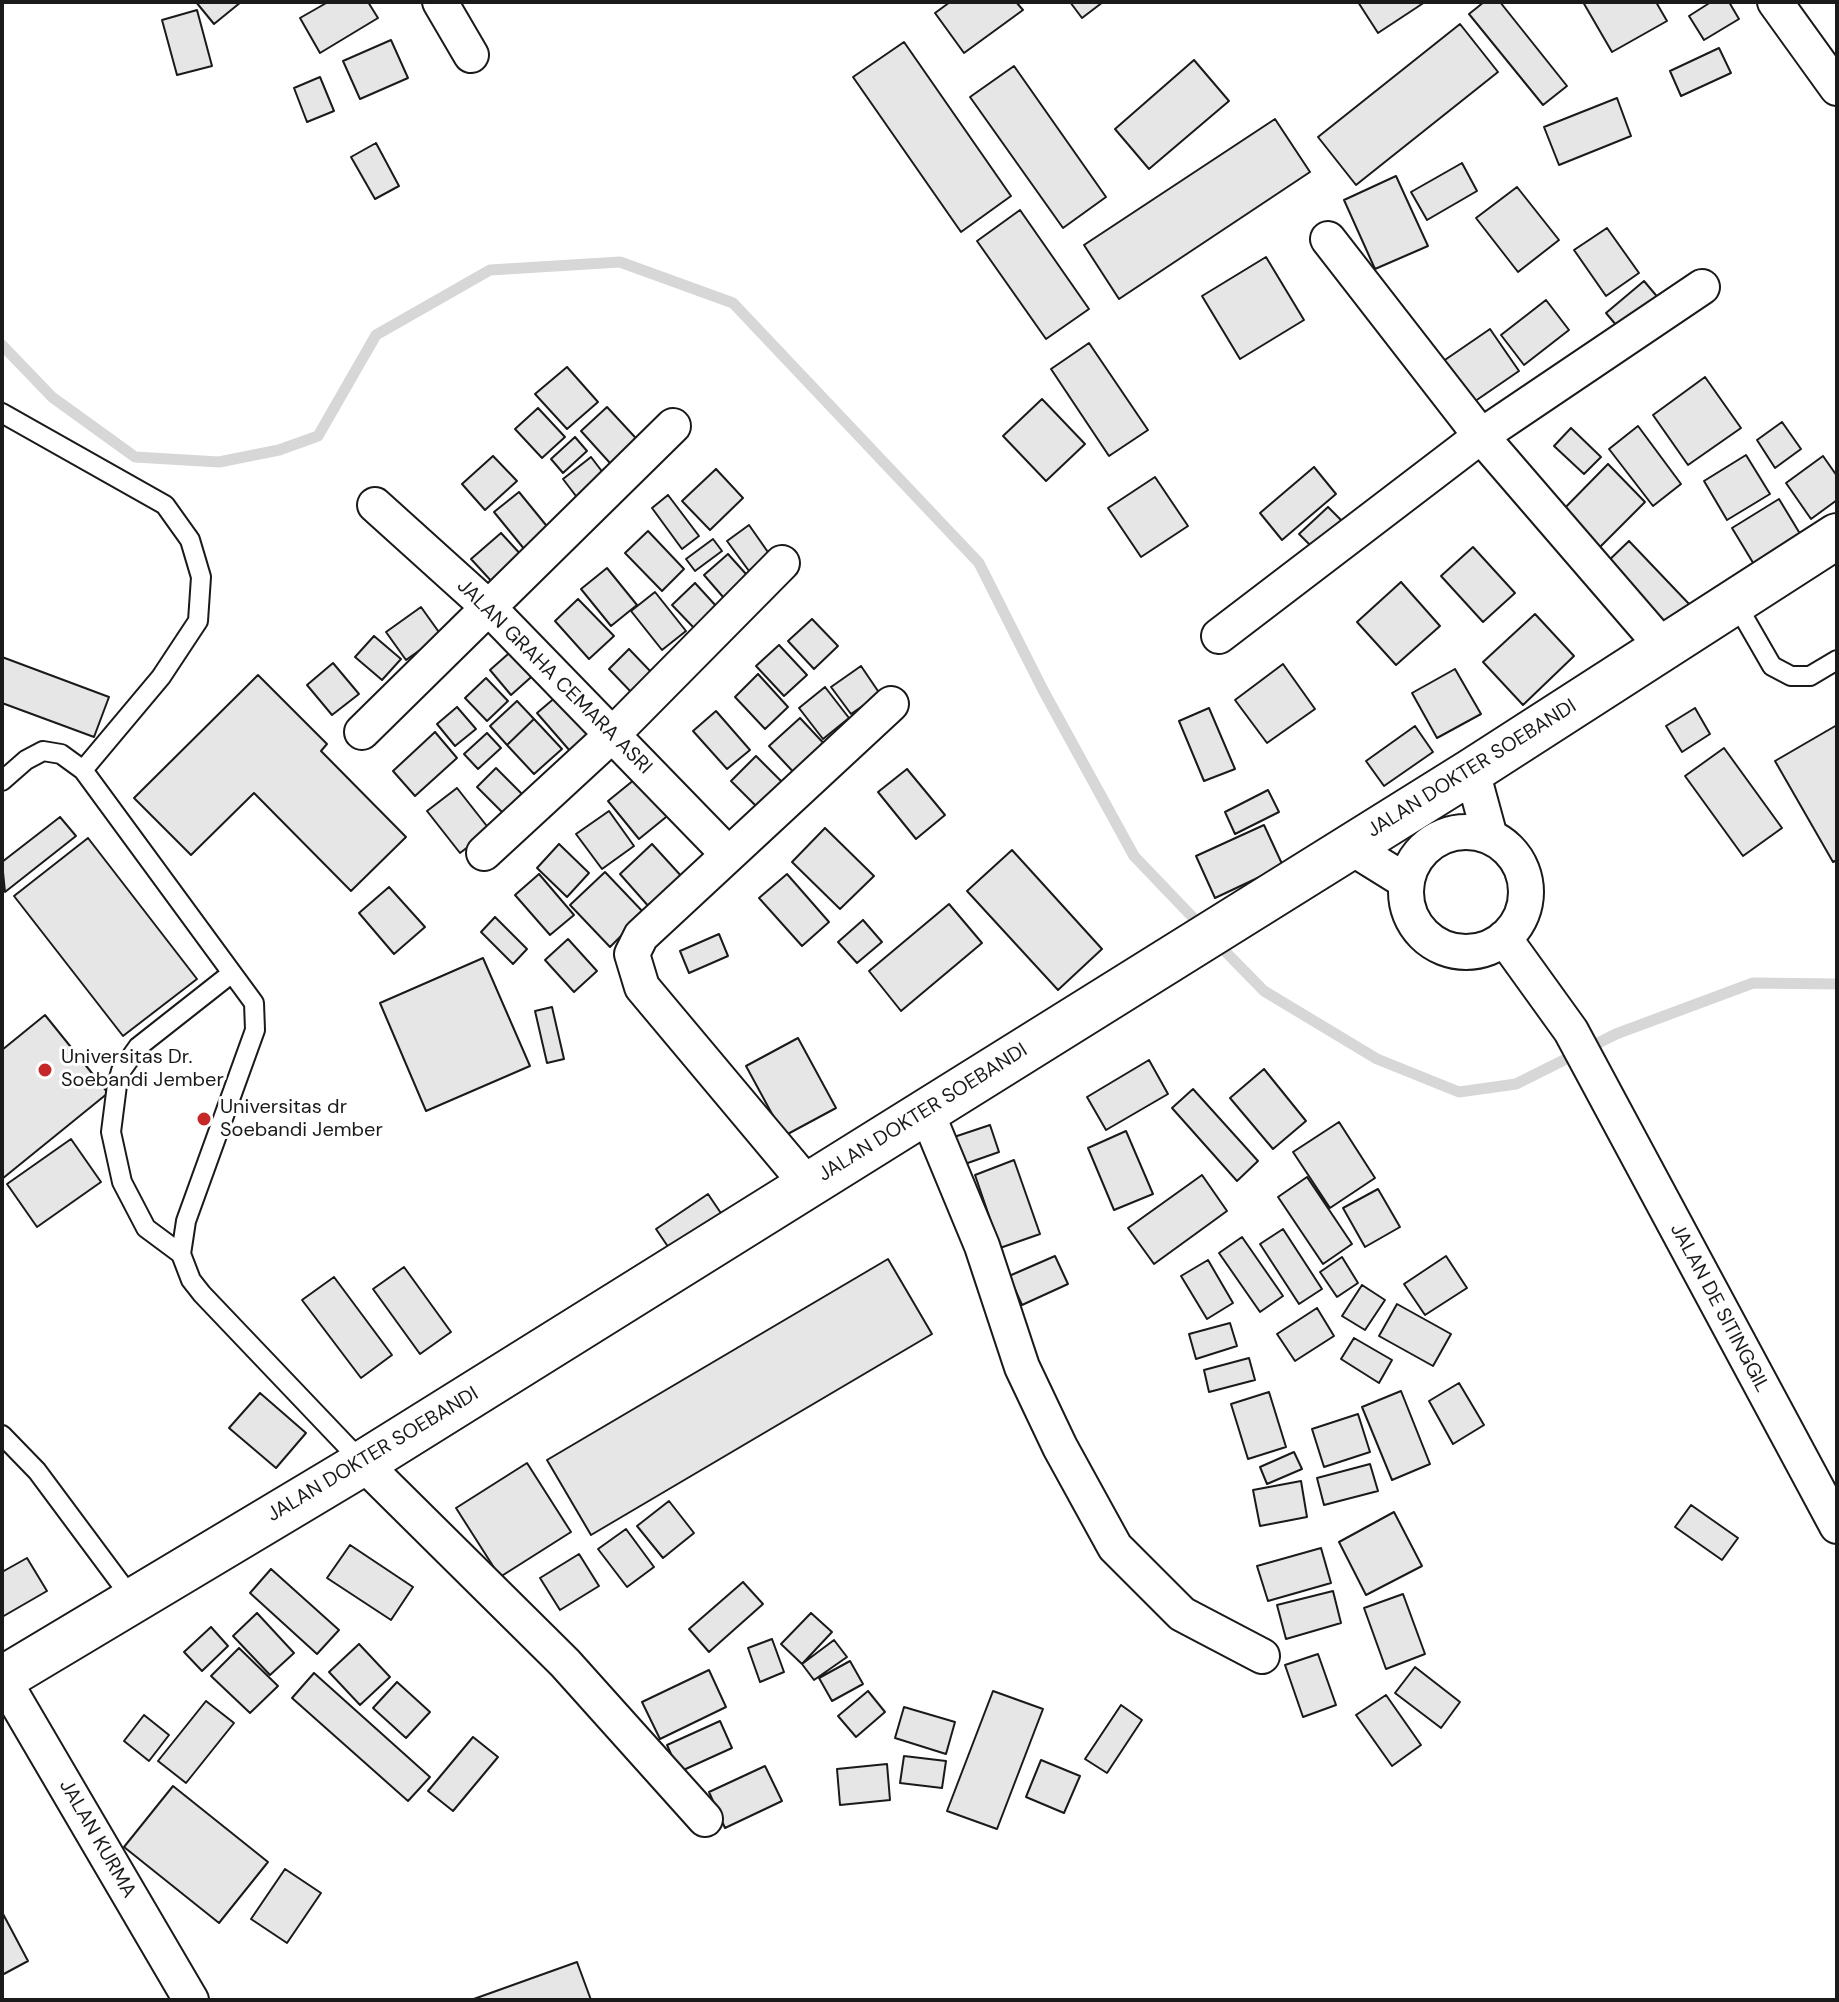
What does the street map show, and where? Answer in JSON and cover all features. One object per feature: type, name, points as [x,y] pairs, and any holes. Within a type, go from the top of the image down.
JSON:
[{"type":"main road","name":"JALAN DOKTER SOEBANDI","points":[[2,1679],[363,1463],[1283,886],[1472,771],[1837,536]]},
{"type":"street","points":[[440,2],[471,55]]},
{"type":"street","points":[[1775,2],[1837,88]]},
{"type":"street","points":[[1328,239],[1481,436],[1664,648]]},
{"type":"street","points":[[1219,636],[1481,436],[1702,287]]},
{"type":"street","points":[[362,732],[673,426]]},
{"type":"street","name":"JALAN GRAHA CEMARA ASRI","points":[[375,505],[488,607],[728,854]]},
{"type":"street","points":[[484,853],[613,734],[782,563]]},
{"type":"street","points":[[808,1185],[642,987],[635,973],[632,954],[641,936],[891,704]]},
{"type":"street","points":[[1472,771],[1490,837]]},
{"type":"street","points":[[1473,832],[1490,837],[1512,853],[1525,878],[1524,905],[1517,923],[1504,938],[1488,948],[1470,952],[1435,944],[1421,932],[1407,900],[1407,882],[1423,850],[1437,839],[1473,832]]},
{"type":"street","points":[[1349,846],[1407,882]]},
{"type":"street","name":"JALAN DE SITINGGIL","points":[[1504,938],[1571,1031],[1837,1526]]},
{"type":"street","points":[[926,1111],[982,1246],[1022,1367],[1060,1447],[1115,1547],[1182,1614],[1262,1656]]},
{"type":"street","points":[[363,1463],[565,1663],[705,1819]]},
{"type":"street","name":"JALAN KURMA","points":[[2,1679],[191,2000]]},
{"type":"lane","points":[[2,413],[165,505],[190,540],[201,577],[198,621],[161,677],[83,770]]},
{"type":"lane","points":[[1734,600],[1772,666],[1791,676],[1810,676],[1837,660]]},
{"type":"lane","points":[[2,781],[26,760],[43,751],[61,754],[83,770],[254,1003],[255,1030],[186,1221],[181,1254],[191,1280],[202,1294],[363,1463]]},
{"type":"lane","points":[[181,1254],[146,1228],[122,1182],[111,1132],[117,1085],[121,1071],[138,1047],[232,973]]},
{"type":"lane","points":[[2,1435],[37,1471],[133,1600]]},
{"type":"building","points":[[196,2],[241,2],[214,24]]},
{"type":"building","points":[[328,2],[368,2],[378,18],[320,53],[300,18]]},
{"type":"building","points":[[950,2],[1016,2],[1023,10],[964,53],[935,13]]},
{"type":"building","points":[[1070,2],[1103,2],[1082,18]]},
{"type":"building","points":[[1358,2],[1425,2],[1378,33]]},
{"type":"building","points":[[1484,2],[1500,2],[1567,86],[1543,105],[1469,14]]},
{"type":"building","points":[[1583,2],[1656,2],[1667,21],[1612,52]]},
{"type":"building","points":[[1711,2],[1729,2],[1739,19],[1704,40],[1689,16]]},
{"type":"building","points":[[197,10],[212,66],[177,75],[162,20]]},
{"type":"building","points":[[1460,24],[1498,72],[1356,185],[1318,137]]},
{"type":"building","points":[[391,40],[408,78],[360,99],[343,61]]},
{"type":"building","points":[[904,42],[1011,196],[961,232],[853,77]]},
{"type":"building","points":[[1719,48],[1731,73],[1681,96],[1670,71]]},
{"type":"building","points":[[1194,60],[1229,101],[1149,169],[1115,129]]},
{"type":"building","points":[[1014,66],[1106,197],[1063,228],[970,97]]},
{"type":"building","points":[[320,77],[334,111],[307,122],[294,88]]},
{"type":"building","points":[[1617,98],[1631,136],[1559,165],[1544,127]]},
{"type":"building","points":[[1275,119],[1310,172],[1119,299],[1084,245]]},
{"type":"building","points":[[376,143],[399,186],[375,199],[351,157]]},
{"type":"building","points":[[1462,163],[1477,191],[1427,220],[1411,192]]},
{"type":"building","points":[[1396,176],[1428,246],[1375,269],[1344,200]]},
{"type":"building","points":[[1517,187],[1559,240],[1518,272],[1476,218]]},
{"type":"building","points":[[1020,210],[1089,309],[1046,339],[977,241]]},
{"type":"building","points":[[1607,228],[1639,273],[1606,296],[1574,250]]},
{"type":"building","points":[[1266,257],[1304,320],[1240,359],[1202,296]]},
{"type":"building","points":[[1644,281],[1660,300],[1622,332],[1606,313]]},
{"type":"building","points":[[1546,300],[1569,330],[1524,365],[1501,335]]},
{"type":"building","points":[[1490,329],[1519,371],[1468,406],[1439,364]]},
{"type":"building","points":[[1089,343],[1148,430],[1109,456],[1051,369]]},
{"type":"building","points":[[567,367],[598,402],[567,429],[535,394]]},
{"type":"building","points":[[1705,377],[1741,428],[1688,465],[1653,415]]},
{"type":"building","points":[[1042,399],[1085,444],[1046,481],[1003,436]]},
{"type":"building","points":[[607,407],[645,448],[619,473],[581,431]]},
{"type":"building","points":[[538,408],[565,437],[542,458],[515,429]]},
{"type":"building","points":[[1782,422],[1801,449],[1775,468],[1757,440]]},
{"type":"building","points":[[1638,426],[1681,484],[1653,506],[1609,449]]},
{"type":"building","points":[[1571,428],[1601,457],[1584,474],[1554,446]]},
{"type":"building","points":[[575,437],[587,451],[563,473],[551,459]]},
{"type":"building","points":[[1746,455],[1770,494],[1727,520],[1704,481]]},
{"type":"building","points":[[493,456],[517,481],[485,510],[462,484]]},
{"type":"building","points":[[1823,456],[1837,476],[1837,500],[1811,519],[1786,483]]},
{"type":"building","points":[[591,457],[607,478],[579,500],[563,479]]},
{"type":"building","points":[[1608,464],[1645,502],[1592,555],[1555,518]]},
{"type":"building","points":[[1314,467],[1336,494],[1282,540],[1260,513]]},
{"type":"building","points":[[716,469],[743,498],[710,530],[682,501]]},
{"type":"building","points":[[1155,477],[1188,526],[1141,557],[1108,508]]},
{"type":"building","points":[[519,492],[550,530],[525,550],[494,512]]},
{"type":"building","points":[[668,495],[699,536],[682,549],[652,508]]},
{"type":"building","points":[[1779,499],[1802,537],[1755,566],[1732,528]]},
{"type":"building","points":[[1328,507],[1344,523],[1316,551],[1299,534]]},
{"type":"building","points":[[749,525],[770,555],[749,571],[727,541]]},
{"type":"building","points":[[648,531],[684,569],[662,591],[625,553]]},
{"type":"building","points":[[501,533],[524,558],[494,584],[471,559]]},
{"type":"building","points":[[713,539],[722,551],[695,571],[686,559]]},
{"type":"building","points":[[1629,541],[1691,606],[1665,632],[1603,566]]},
{"type":"building","points":[[1473,547],[1515,593],[1483,622],[1441,576]]},
{"type":"building","points":[[728,554],[755,584],[730,605],[704,575]]},
{"type":"building","points":[[607,568],[637,605],[611,626],[581,589]]},
{"type":"building","points":[[1401,582],[1440,626],[1396,665],[1357,622]]},
{"type":"building","points":[[695,583],[717,607],[694,628],[672,605]]},
{"type":"building","points":[[655,592],[686,631],[662,650],[631,611]]},
{"type":"building","points":[[578,599],[614,636],[589,659],[555,621]]},
{"type":"building","points":[[421,607],[441,635],[406,660],[386,632]]},
{"type":"building","points":[[1535,614],[1574,656],[1523,705],[1483,662]]},
{"type":"building","points":[[812,619],[838,646],[814,669],[788,641]]},
{"type":"building","points":[[374,636],[401,659],[382,680],[355,657]]},
{"type":"building","points":[[779,645],[807,675],[784,696],[756,666]]},
{"type":"building","points":[[516,647],[538,671],[511,695],[490,670]]},
{"type":"building","points":[[629,649],[652,673],[632,693],[609,669]]},
{"type":"building","points":[[2,657],[109,697],[94,737],[2,703]]},
{"type":"building","points":[[333,663],[359,694],[332,715],[307,685]]},
{"type":"building","points":[[1283,664],[1315,709],[1267,743],[1235,700]]},
{"type":"building","points":[[861,666],[880,694],[851,714],[831,687]]},
{"type":"building","points":[[1455,669],[1481,714],[1437,738],[1412,693]]},
{"type":"building","points":[[758,674],[788,707],[765,729],[735,697]]},
{"type":"building","points":[[258,675],[327,744],[321,751],[406,837],[351,891],[254,793],[191,855],[134,798]]},
{"type":"building","points":[[486,678],[508,701],[487,721],[465,698]]},
{"type":"building","points":[[825,687],[849,718],[823,739],[799,708]]},
{"type":"building","points":[[564,690],[604,736],[577,759],[537,713]]},
{"type":"building","points":[[517,701],[534,719],[507,745],[490,726]]},
{"type":"building","points":[[457,707],[476,729],[455,746],[437,724]]},
{"type":"building","points":[[1209,708],[1235,769],[1204,781],[1179,721]]},
{"type":"building","points":[[1695,708],[1710,734],[1682,752],[1666,726]]},
{"type":"building","points":[[716,711],[750,750],[727,769],[693,731]]},
{"type":"building","points":[[800,718],[829,749],[799,778],[769,746]]},
{"type":"building","points":[[534,719],[562,749],[534,774],[507,745]]},
{"type":"building","points":[[1837,725],[1837,860],[1833,862],[1775,761]]},
{"type":"building","points":[[1415,726],[1433,752],[1384,786],[1366,761]]},
{"type":"building","points":[[435,732],[457,758],[415,796],[393,771]]},
{"type":"building","points":[[487,733],[501,748],[478,769],[464,754]]},
{"type":"building","points":[[1724,748],[1782,828],[1743,856],[1685,776]]},
{"type":"building","points":[[756,756],[784,784],[759,809],[731,781]]},
{"type":"building","points":[[496,768],[522,794],[503,813],[477,787]]},
{"type":"building","points":[[907,769],[945,815],[916,839],[878,792]]},
{"type":"building","points":[[640,775],[671,813],[639,839],[608,801]]},
{"type":"building","points":[[457,788],[490,830],[460,853],[427,811]]},
{"type":"building","points":[[1268,790],[1279,812],[1235,834],[1225,812]]},
{"type":"building","points":[[609,811],[634,846],[602,869],[576,834]]},
{"type":"building","points":[[60,817],[76,836],[5,892],[2,862]]},
{"type":"building","points":[[1264,825],[1283,866],[1215,898],[1196,856]]},
{"type":"building","points":[[825,828],[874,876],[840,909],[792,862]]},
{"type":"building","points":[[88,838],[197,979],[123,1036],[14,896]]},
{"type":"building","points":[[559,844],[589,873],[567,897],[537,868]]},
{"type":"building","points":[[652,844],[683,878],[650,908],[620,874]]},
{"type":"building","points":[[1012,850],[1102,949],[1058,990],[967,891]]},
{"type":"building","points":[[605,872],[644,913],[610,947],[570,905]]},
{"type":"building","points":[[539,874],[574,915],[550,935],[515,895]]},
{"type":"building","points":[[787,874],[829,922],[802,946],[759,898]]},
{"type":"building","points":[[389,887],[425,927],[394,954],[359,913]]},
{"type":"building","points":[[949,904],[982,943],[901,1011],[869,971]]},
{"type":"building","points":[[495,917],[527,949],[513,964],[481,932]]},
{"type":"building","points":[[863,920],[882,942],[857,963],[838,942]]},
{"type":"building","points":[[719,934],[728,956],[689,973],[680,951]]},
{"type":"building","points":[[568,939],[597,971],[574,992],[545,960]]},
{"type":"building","points":[[483,958],[530,1066],[426,1111],[380,1003]]},
{"type":"building","points":[[552,1007],[564,1059],[547,1063],[535,1011]]},
{"type":"building","points":[[45,1015],[108,1093],[2,1179],[2,1050]]},
{"type":"building","points":[[798,1038],[836,1108],[784,1136],[746,1066]]},
{"type":"building","points":[[1149,1060],[1168,1094],[1106,1130],[1087,1097]]},
{"type":"building","points":[[1264,1069],[1306,1121],[1273,1149],[1230,1098]]},
{"type":"building","points":[[1193,1089],[1258,1161],[1237,1181],[1172,1108]]},
{"type":"building","points":[[1339,1122],[1375,1178],[1330,1208],[1293,1152]]},
{"type":"building","points":[[990,1125],[999,1152],[962,1165],[954,1137]]},
{"type":"building","points":[[1126,1131],[1153,1194],[1114,1210],[1088,1148]]},
{"type":"building","points":[[71,1139],[101,1182],[37,1227],[7,1184]]},
{"type":"building","points":[[1014,1160],[1040,1234],[1000,1248],[975,1175]]},
{"type":"building","points":[[1202,1175],[1227,1211],[1154,1264],[1128,1228]]},
{"type":"building","points":[[1307,1177],[1352,1244],[1323,1264],[1278,1197]]},
{"type":"building","points":[[1378,1189],[1400,1227],[1365,1247],[1343,1208]]},
{"type":"building","points":[[708,1194],[729,1225],[677,1260],[656,1229]]},
{"type":"building","points":[[1283,1229],[1322,1289],[1299,1304],[1260,1244]]},
{"type":"building","points":[[1242,1237],[1283,1296],[1260,1312],[1219,1253]]},
{"type":"building","points":[[1055,1256],[1068,1284],[1022,1305],[1009,1276]]},
{"type":"building","points":[[1446,1256],[1467,1288],[1425,1315],[1404,1284]]},
{"type":"building","points":[[1342,1257],[1358,1283],[1337,1297],[1320,1272]]},
{"type":"building","points":[[888,1259],[932,1334],[591,1535],[547,1460]]},
{"type":"building","points":[[1208,1260],[1233,1303],[1207,1319],[1181,1276]]},
{"type":"building","points":[[404,1267],[451,1332],[420,1354],[373,1289]]},
{"type":"building","points":[[334,1277],[392,1355],[361,1378],[302,1300]]},
{"type":"building","points":[[1362,1285],[1385,1300],[1365,1330],[1342,1316]]},
{"type":"building","points":[[1397,1304],[1451,1334],[1433,1366],[1379,1336]]},
{"type":"building","points":[[1317,1308],[1334,1336],[1295,1361],[1277,1334]]},
{"type":"building","points":[[1230,1323],[1237,1346],[1196,1359],[1189,1334]]},
{"type":"building","points":[[1354,1338],[1392,1360],[1379,1383],[1341,1359]]},
{"type":"building","points":[[1249,1358],[1255,1380],[1209,1392],[1204,1370]]},
{"type":"building","points":[[1459,1383],[1484,1425],[1453,1444],[1429,1401]]},
{"type":"building","points":[[1401,1391],[1430,1464],[1392,1480],[1362,1407]]},
{"type":"building","points":[[1269,1392],[1286,1447],[1248,1459],[1231,1404]]},
{"type":"building","points":[[260,1393],[306,1433],[276,1468],[229,1428]]},
{"type":"building","points":[[1358,1414],[1370,1452],[1324,1467],[1312,1429]]},
{"type":"building","points":[[1294,1452],[1302,1469],[1267,1484],[1260,1467]]},
{"type":"building","points":[[527,1463],[571,1532],[500,1577],[456,1508]]},
{"type":"building","points":[[1370,1464],[1378,1491],[1324,1505],[1317,1478]]},
{"type":"building","points":[[1301,1481],[1307,1517],[1260,1526],[1253,1490]]},
{"type":"building","points":[[669,1501],[694,1533],[663,1558],[637,1526]]},
{"type":"building","points":[[1691,1505],[1738,1538],[1722,1560],[1675,1527]]},
{"type":"building","points":[[1394,1512],[1422,1566],[1366,1595],[1339,1542]]},
{"type":"building","points":[[626,1529],[654,1567],[627,1587],[598,1549]]},
{"type":"building","points":[[350,1545],[413,1587],[391,1620],[327,1578]]},
{"type":"building","points":[[1321,1548],[1331,1583],[1268,1601],[1257,1566]]},
{"type":"building","points":[[579,1554],[599,1586],[560,1610],[540,1578]]},
{"type":"building","points":[[27,1558],[47,1591],[2,1617],[2,1572]]},
{"type":"building","points":[[271,1569],[339,1630],[317,1654],[250,1593]]},
{"type":"building","points":[[743,1582],[763,1604],[709,1652],[689,1629]]},
{"type":"building","points":[[1333,1591],[1341,1623],[1286,1639],[1277,1605]]},
{"type":"building","points":[[1403,1594],[1425,1654],[1386,1669],[1364,1608]]},
{"type":"building","points":[[257,1613],[294,1653],[270,1675],[233,1636]]},
{"type":"building","points":[[811,1613],[832,1632],[802,1664],[781,1644]]},
{"type":"building","points":[[211,1627],[228,1646],[202,1671],[184,1652]]},
{"type":"building","points":[[772,1639],[784,1672],[760,1682],[748,1648]]},
{"type":"building","points":[[834,1640],[847,1657],[814,1680],[802,1664]]},
{"type":"building","points":[[359,1644],[390,1677],[360,1705],[329,1672]]},
{"type":"building","points":[[239,1648],[278,1686],[250,1713],[211,1676]]},
{"type":"building","points":[[1318,1654],[1336,1705],[1303,1717],[1285,1665]]},
{"type":"building","points":[[850,1661],[863,1684],[832,1701],[819,1678]]},
{"type":"building","points":[[1415,1667],[1460,1702],[1441,1728],[1395,1693]]},
{"type":"building","points":[[709,1670],[726,1707],[660,1739],[642,1702]]},
{"type":"building","points":[[314,1673],[430,1777],[408,1801],[292,1698]]},
{"type":"building","points":[[397,1682],[430,1712],[406,1738],[373,1708]]},
{"type":"building","points":[[868,1691],[885,1712],[856,1737],[838,1716]]},
{"type":"building","points":[[993,1691],[1043,1709],[997,1829],[947,1811]]},
{"type":"building","points":[[1386,1695],[1421,1745],[1392,1766],[1356,1715]]},
{"type":"building","points":[[206,1701],[234,1723],[186,1783],[158,1761]]},
{"type":"building","points":[[1121,1705],[1142,1720],[1107,1773],[1085,1759]]},
{"type":"building","points":[[904,1707],[955,1722],[946,1754],[895,1738]]},
{"type":"building","points":[[144,1715],[169,1735],[149,1761],[124,1741]]},
{"type":"building","points":[[720,1721],[732,1748],[679,1772],[667,1745]]},
{"type":"building","points":[[473,1737],[498,1757],[453,1811],[428,1791]]},
{"type":"building","points":[[904,1756],[946,1761],[942,1788],[900,1783]]},
{"type":"building","points":[[1041,1760],[1080,1776],[1064,1813],[1026,1797]]},
{"type":"building","points":[[887,1764],[890,1800],[840,1805],[837,1769]]},
{"type":"building","points":[[765,1766],[782,1801],[725,1828],[709,1792]]},
{"type":"building","points":[[173,1786],[268,1862],[219,1923],[124,1847]]},
{"type":"building","points":[[285,1869],[321,1893],[287,1943],[251,1919]]},
{"type":"building","points":[[2,1912],[28,1961],[2,1975]]},
{"type":"building","points":[[577,1962],[591,2000],[471,2000]]},
{"type":"waterway","points":[[2,345],[52,397],[135,457],[219,462],[279,450],[318,436],[376,335],[490,270],[620,262],[733,303],[979,563],[1043,690],[1134,856],[1202,927]]},
{"type":"waterway","points":[[1217,943],[1264,991],[1377,1059],[1459,1092],[1516,1084],[1616,1034],[1753,983],[1837,984]]},
{"type":"place","name":"Universitas Dr. Soebandi Jember","points":[[45,1070]]},
{"type":"place","name":"Universitas dr Soebandi Jember","points":[[204,1119]]}]
